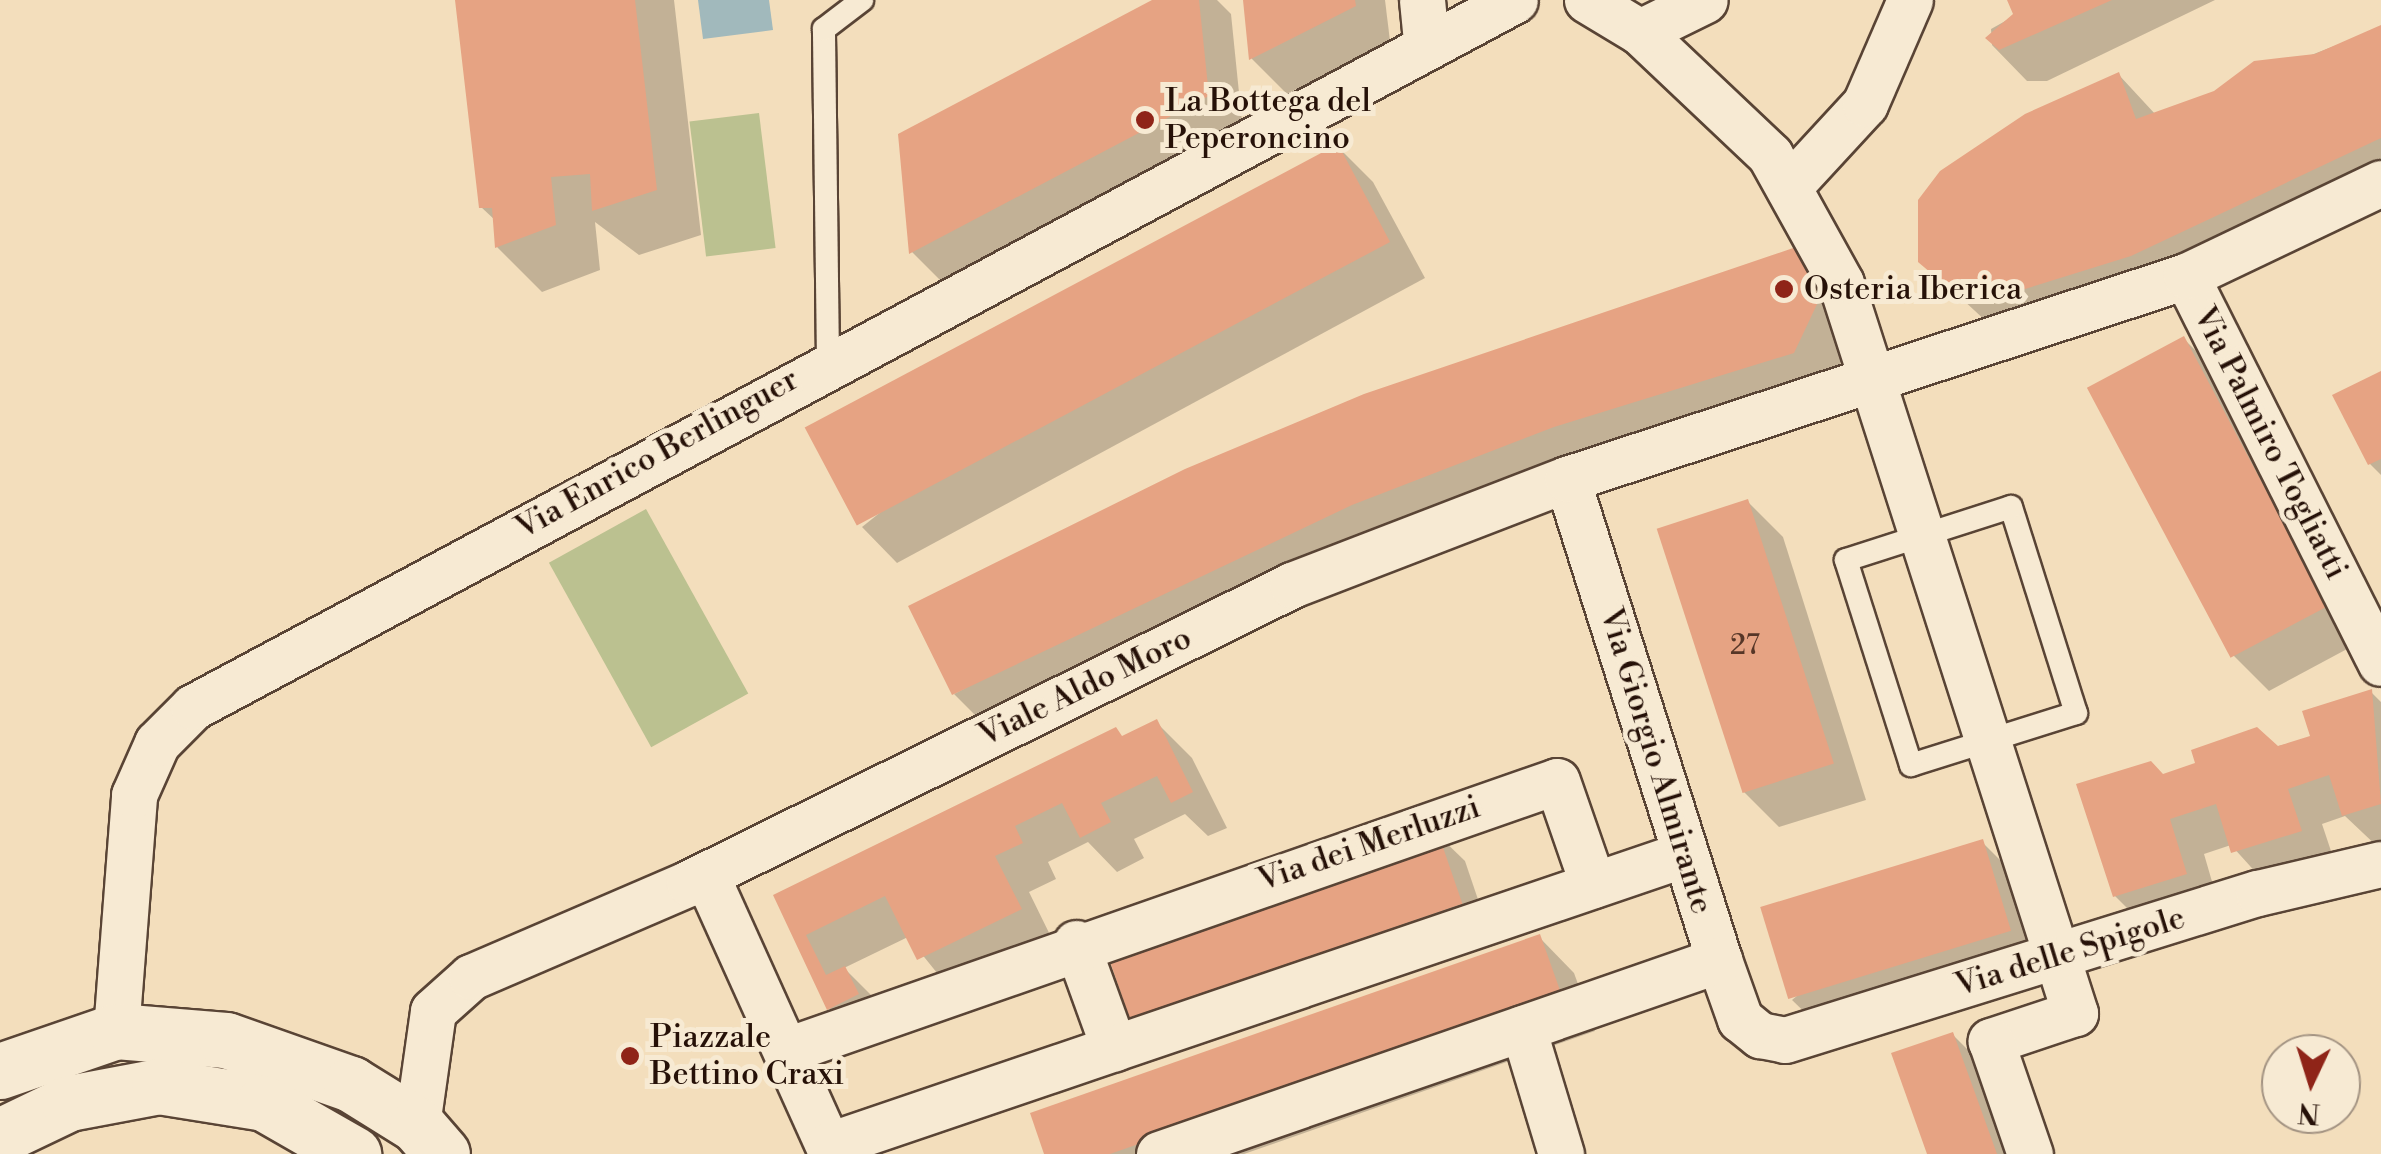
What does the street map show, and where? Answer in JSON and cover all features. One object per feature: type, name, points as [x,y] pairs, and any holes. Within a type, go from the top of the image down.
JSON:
[{"type":"street","name":"Via Enrico Berlinguer","points":[[116,1031],[128,824],[143,766],[173,723],[214,692],[828,361],[1424,20],[1515,0]]},
{"type":"street","points":[[1587,0],[1640,32],[1793,182],[1873,379],[2075,1013],[1991,1041],[2030,1154]]},
{"type":"street","points":[[1640,32],[1705,0]]},
{"type":"street","points":[[1793,182],[1864,104],[1910,0]]},
{"type":"street","name":"Viale Aldo Moro","points":[[429,1140],[426,1032],[456,984],[706,874],[1292,585],[1567,478],[2186,276],[2381,183]]},
{"type":"street","name":"Via Palmiro Togliatti","points":[[2186,276],[2381,663]]},
{"type":"street","name":"Via Giorgio Almirante","points":[[1567,478],[1719,960],[1740,1019],[1760,1035]]},
{"type":"street","name":"Via dei Merluzzi","points":[[790,1050],[1076,943],[1557,780],[1592,885]]},
{"type":"street","points":[[706,874],[790,1050],[830,1150],[1114,1048],[1685,854]]},
{"type":"street","name":"Via delle Spigole","points":[[1760,1035],[1785,1040],[2058,955],[2381,864]]},
{"type":"street","points":[[1076,943],[1114,1048]]},
{"type":"street","points":[[1159,1154],[1719,960]]},
{"type":"street","points":[[1523,1028],[1561,1154]]},
{"type":"street","points":[[0,1071],[116,1031],[272,1053],[351,1084],[429,1140]]},
{"type":"street","points":[[0,1136],[83,1099],[159,1086],[264,1102],[353,1154]]},
{"type":"lane","points":[[828,361],[824,29],[862,0]]},
{"type":"lane","points":[[2011,507],[2076,713],[1912,764],[1846,560],[1923,535],[2011,507]]},
{"type":"green space","points":[[759,113],[776,248],[706,257],[690,122]]},
{"type":"green space","points":[[646,509],[748,694],[651,747],[549,563]]},
{"type":"water","points":[[698,0],[769,0],[773,30],[703,39]]},
{"type":"building","points":[[455,0],[635,0],[657,190],[592,211],[590,174],[551,177],[556,225],[495,248],[492,208],[479,208]]},
{"type":"building","points":[[1152,0],[1199,0],[1209,96],[909,254],[898,134]]},
{"type":"building","points":[[1243,0],[1355,0],[1356,6],[1249,60]]},
{"type":"building","points":[[2007,0],[2112,0],[1999,50],[1985,38],[2013,14]]},
{"type":"building","points":[[2381,25],[2381,138],[2131,256],[1999,297],[1950,289],[1918,262],[1918,200],[1940,171],[2025,114],[2119,72],[2136,119],[2214,91],[2254,61],[2315,54]]},
{"type":"building","points":[[1338,144],[1390,242],[857,526],[805,428]]},
{"type":"building","points":[[1799,246],[1819,300],[1794,353],[1554,427],[1352,505],[952,695],[908,606],[1185,469],[1364,394]]},
{"type":"building","points":[[2184,336],[2328,606],[2231,658],[2087,388]]},
{"type":"building","points":[[2381,371],[2381,459],[2368,465],[2332,395]]},
{"type":"building","points":[[1748,499],[1834,763],[1743,793],[1657,529]]},
{"type":"building","points":[[2372,689],[2381,804],[2342,816],[2329,775],[2288,789],[2302,831],[2231,853],[2216,804],[2170,819],[2187,874],[2113,897],[2076,784],[2151,761],[2163,774],[2195,763],[2191,750],[2257,727],[2278,746],[2310,736],[2302,711]]},
{"type":"building","points":[[1157,719],[1193,792],[1171,803],[1157,776],[1101,803],[1111,822],[1080,838],[1062,803],[1015,826],[1023,843],[995,856],[1022,909],[917,960],[885,896],[806,935],[826,975],[845,966],[859,994],[827,1010],[773,895],[1116,727],[1122,736]]},
{"type":"building","points":[[1437,830],[1462,904],[1130,1018],[1104,945]]},
{"type":"building","points":[[1983,839],[2011,931],[1788,999],[1760,907]]},
{"type":"building","points":[[1540,934],[1562,996],[1110,1154],[1044,1154],[1030,1113]]},
{"type":"building","points":[[1953,1032],[1997,1154],[1927,1154],[1891,1053]]},
{"type":"place","name":"La Bottega del Peperoncino","points":[[1145,120]]},
{"type":"place","name":"Osteria Iberica","points":[[1784,289]]},
{"type":"place","name":"Piazzale Bettino Craxi","points":[[630,1056]]}]
